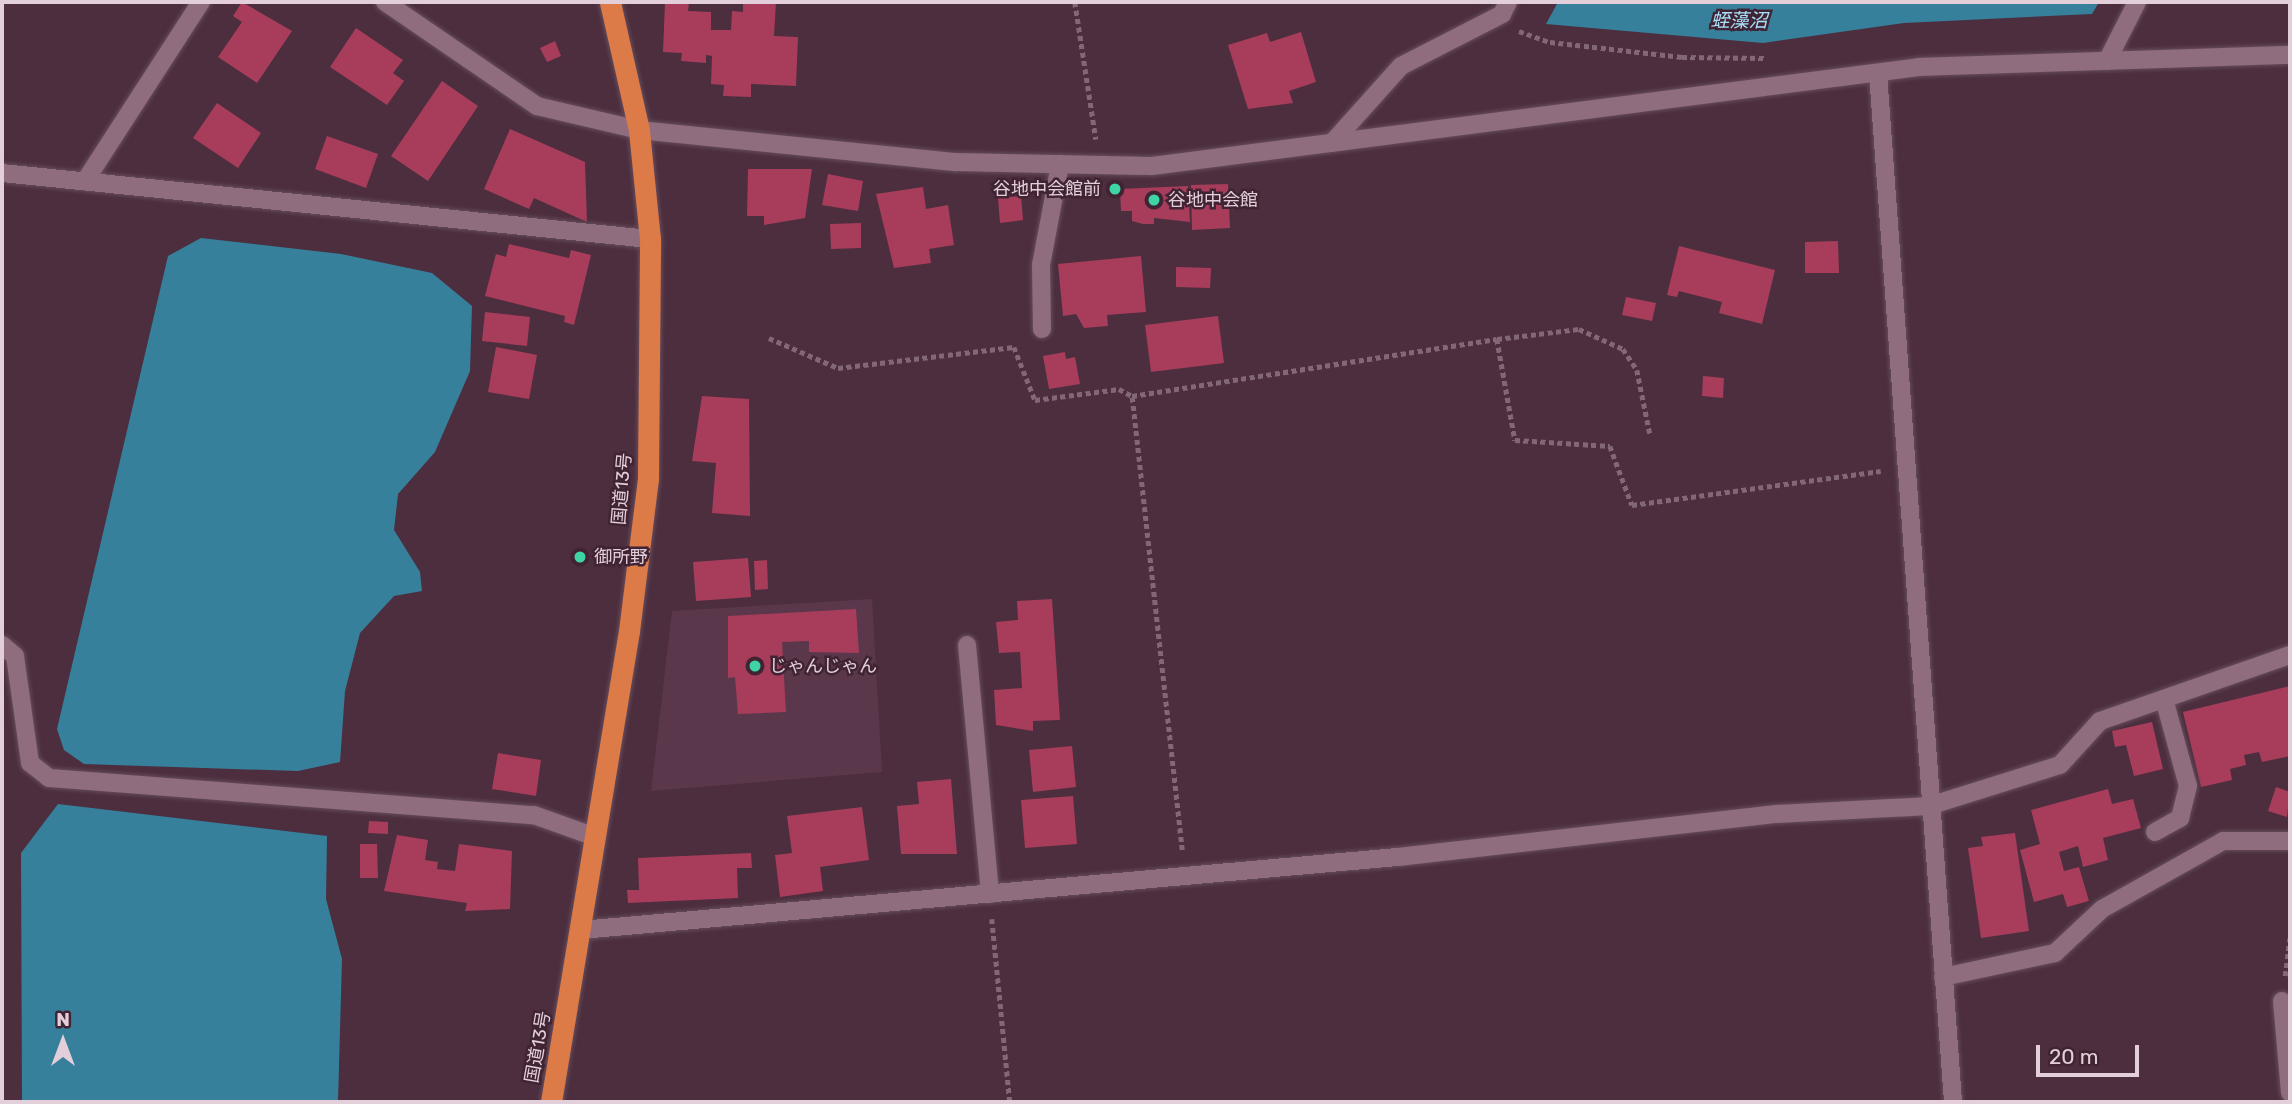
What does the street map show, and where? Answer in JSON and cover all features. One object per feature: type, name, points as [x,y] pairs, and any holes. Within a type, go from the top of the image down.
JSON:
[{"type":"highway","name":"国道13号","points":[[551,1102],[629,631],[648,478],[650,239],[639,130],[610,2]]},
{"type":"street","points":[[87,178],[201,2]]},
{"type":"street","points":[[385,2],[537,106],[639,130],[956,162],[1152,166],[1878,73],[2290,55]]},
{"type":"street","points":[[1332,143],[1401,66],[1488,20],[1508,2]]},
{"type":"street","points":[[2107,61],[2137,2]]},
{"type":"street","points":[[1878,73],[1929,806],[1953,1102]]},
{"type":"street","points":[[1042,329],[1041,265],[1060,164]]},
{"type":"street","points":[[2,173],[87,178],[650,239]]},
{"type":"street","points":[[2,645],[15,656],[30,763],[49,778],[534,815],[593,836]]},
{"type":"street","points":[[967,645],[990,894]]},
{"type":"street","points":[[581,930],[1185,876],[1777,814],[1929,806],[2060,765],[2100,721],[2290,655]]},
{"type":"street","points":[[2155,832],[2180,818],[2188,786],[2164,699]]},
{"type":"street","points":[[1943,977],[2055,953],[2102,909],[2223,841],[2290,841]]},
{"type":"street","points":[[2282,1001],[2290,1093]]},
{"type":"path","points":[[1075,2],[1100,164]]},
{"type":"path","points":[[1488,20],[1550,42],[1682,57],[1779,58]]},
{"type":"path","points":[[769,338],[838,368],[1014,347],[1035,400],[1119,389],[1132,396],[1497,339],[1580,329],[1623,349],[1637,370],[1650,434]]},
{"type":"path","points":[[1497,339],[1515,440],[1610,446],[1632,505],[1906,467]]},
{"type":"path","points":[[1132,396],[1185,876]]},
{"type":"path","points":[[990,894],[1010,1102]]},
{"type":"path","points":[[2282,1001],[2290,938]]},
{"type":"shaded area","points":[[872,599],[882,772],[651,791],[672,611]]},
{"type":"water","name":"蛭藻沼","points":[[1558,2],[2099,2],[2092,14],[1904,23],[1763,43],[1546,24]]},
{"type":"water","points":[[201,238],[341,254],[432,273],[472,306],[470,371],[435,452],[398,494],[394,530],[420,572],[422,591],[394,596],[360,633],[345,691],[340,762],[298,771],[84,764],[64,750],[57,729],[168,256]]},
{"type":"water","points":[[58,804],[327,836],[326,899],[342,959],[338,1102],[22,1102],[21,853]]},
{"type":"building","points":[[242,2],[292,31],[257,83],[218,57],[242,22],[233,16]]},
{"type":"building","points":[[665,2],[689,2],[688,11],[711,12],[711,30],[731,30],[732,11],[743,12],[743,2],[776,2],[774,36],[798,37],[796,86],[751,84],[751,97],[723,96],[724,85],[711,84],[712,56],[706,55],[706,63],[681,61],[682,53],[663,52]]},
{"type":"building","points":[[356,28],[403,60],[393,73],[404,81],[387,105],[330,67]]},
{"type":"building","points":[[1301,32],[1316,82],[1289,91],[1293,103],[1248,109],[1228,45],[1267,33],[1270,42]]},
{"type":"building","points":[[555,41],[561,56],[547,62],[540,48]]},
{"type":"building","points":[[442,81],[478,106],[428,181],[391,156]]},
{"type":"building","points":[[217,103],[261,133],[238,168],[193,138]]},
{"type":"building","points":[[510,129],[585,162],[587,222],[534,198],[529,209],[484,189]]},
{"type":"building","points":[[327,136],[378,154],[366,188],[315,169]]},
{"type":"building","points":[[748,169],[812,169],[805,218],[764,225],[764,216],[747,216]]},
{"type":"building","points":[[828,174],[863,181],[858,211],[822,205]]},
{"type":"building","points":[[1228,184],[1230,228],[1192,230],[1191,185]]},
{"type":"building","name":"谷地中会館","points":[[1188,186],[1190,222],[1154,218],[1154,224],[1143,224],[1132,221],[1132,211],[1121,211],[1120,189]]},
{"type":"building","points":[[923,187],[926,209],[948,205],[954,245],[929,249],[931,263],[894,268],[876,194]]},
{"type":"building","points":[[1021,196],[1023,220],[1000,223],[998,198]]},
{"type":"building","points":[[861,223],[861,248],[831,249],[830,224]]},
{"type":"building","points":[[1838,241],[1839,273],[1805,273],[1805,242]]},
{"type":"building","points":[[509,244],[569,258],[571,250],[591,255],[574,325],[564,322],[565,316],[485,296],[496,254],[506,257]]},
{"type":"building","points":[[1679,246],[1775,270],[1762,324],[1719,313],[1722,302],[1679,291],[1677,297],[1667,295]]},
{"type":"building","points":[[1141,256],[1146,312],[1107,315],[1108,326],[1084,328],[1076,314],[1063,316],[1058,264]]},
{"type":"building","points":[[1176,267],[1211,268],[1210,288],[1176,287]]},
{"type":"building","points":[[1626,297],[1656,303],[1652,321],[1622,315]]},
{"type":"building","points":[[485,312],[530,317],[527,346],[482,341]]},
{"type":"building","points":[[1218,316],[1224,363],[1151,372],[1145,325]]},
{"type":"building","points":[[496,347],[537,355],[529,399],[488,392]]},
{"type":"building","points":[[1065,352],[1066,359],[1075,357],[1080,384],[1049,389],[1043,356]]},
{"type":"building","points":[[1703,376],[1724,378],[1723,398],[1702,396]]},
{"type":"building","points":[[702,396],[749,399],[750,516],[712,513],[716,463],[692,461]]},
{"type":"building","points":[[748,558],[751,597],[696,601],[693,562]]},
{"type":"building","points":[[767,560],[768,589],[755,590],[754,561]]},
{"type":"building","points":[[1052,599],[1060,720],[1033,721],[1033,731],[996,725],[994,690],[1022,688],[1020,652],[999,653],[996,622],[1018,620],[1017,601]]},
{"type":"building","name":"じゃんじゃん","points":[[856,609],[859,653],[809,652],[809,641],[782,642],[786,712],[738,714],[735,677],[728,678],[728,616]]},
{"type":"building","points":[[2290,686],[2290,756],[2262,762],[2259,752],[2244,755],[2246,765],[2230,769],[2232,780],[2201,787],[2183,712]]},
{"type":"building","points":[[2152,722],[2163,769],[2134,776],[2126,745],[2115,747],[2112,731]]},
{"type":"building","points":[[1072,746],[1076,787],[1033,792],[1029,750]]},
{"type":"building","points":[[498,753],[541,760],[536,796],[492,789]]},
{"type":"building","points":[[951,779],[957,854],[901,854],[897,806],[919,804],[917,782]]},
{"type":"building","points":[[2276,787],[2290,792],[2287,817],[2268,811]]},
{"type":"building","points":[[2108,789],[2112,804],[2133,799],[2141,828],[2103,838],[2108,860],[2083,867],[2078,846],[2059,852],[2064,871],[2079,867],[2089,901],[2067,907],[2063,894],[2034,902],[2020,850],[2040,844],[2031,810]]},
{"type":"building","points":[[1073,796],[1077,844],[1025,848],[1021,800]]},
{"type":"building","points":[[862,807],[869,860],[820,867],[823,891],[780,897],[775,855],[792,853],[787,816]]},
{"type":"building","points":[[369,821],[388,822],[388,834],[368,833]]},
{"type":"building","points":[[2015,833],[2029,931],[1981,938],[1968,848],[1983,846],[1981,837]]},
{"type":"building","points":[[397,835],[428,840],[425,860],[438,862],[437,869],[455,871],[459,844],[512,851],[510,909],[465,911],[467,903],[384,891]]},
{"type":"building","points":[[360,844],[377,844],[378,878],[360,878]]},
{"type":"building","points":[[751,853],[752,868],[737,868],[738,898],[628,903],[627,890],[639,890],[638,858]]},
{"type":"place","name":"谷地中会館前","points":[[1115,189]]},
{"type":"place","name":"谷地中会館","points":[[1154,200]]},
{"type":"place","name":"御所野","points":[[580,557]]},
{"type":"place","name":"じゃんじゃん","points":[[755,666]]}]
